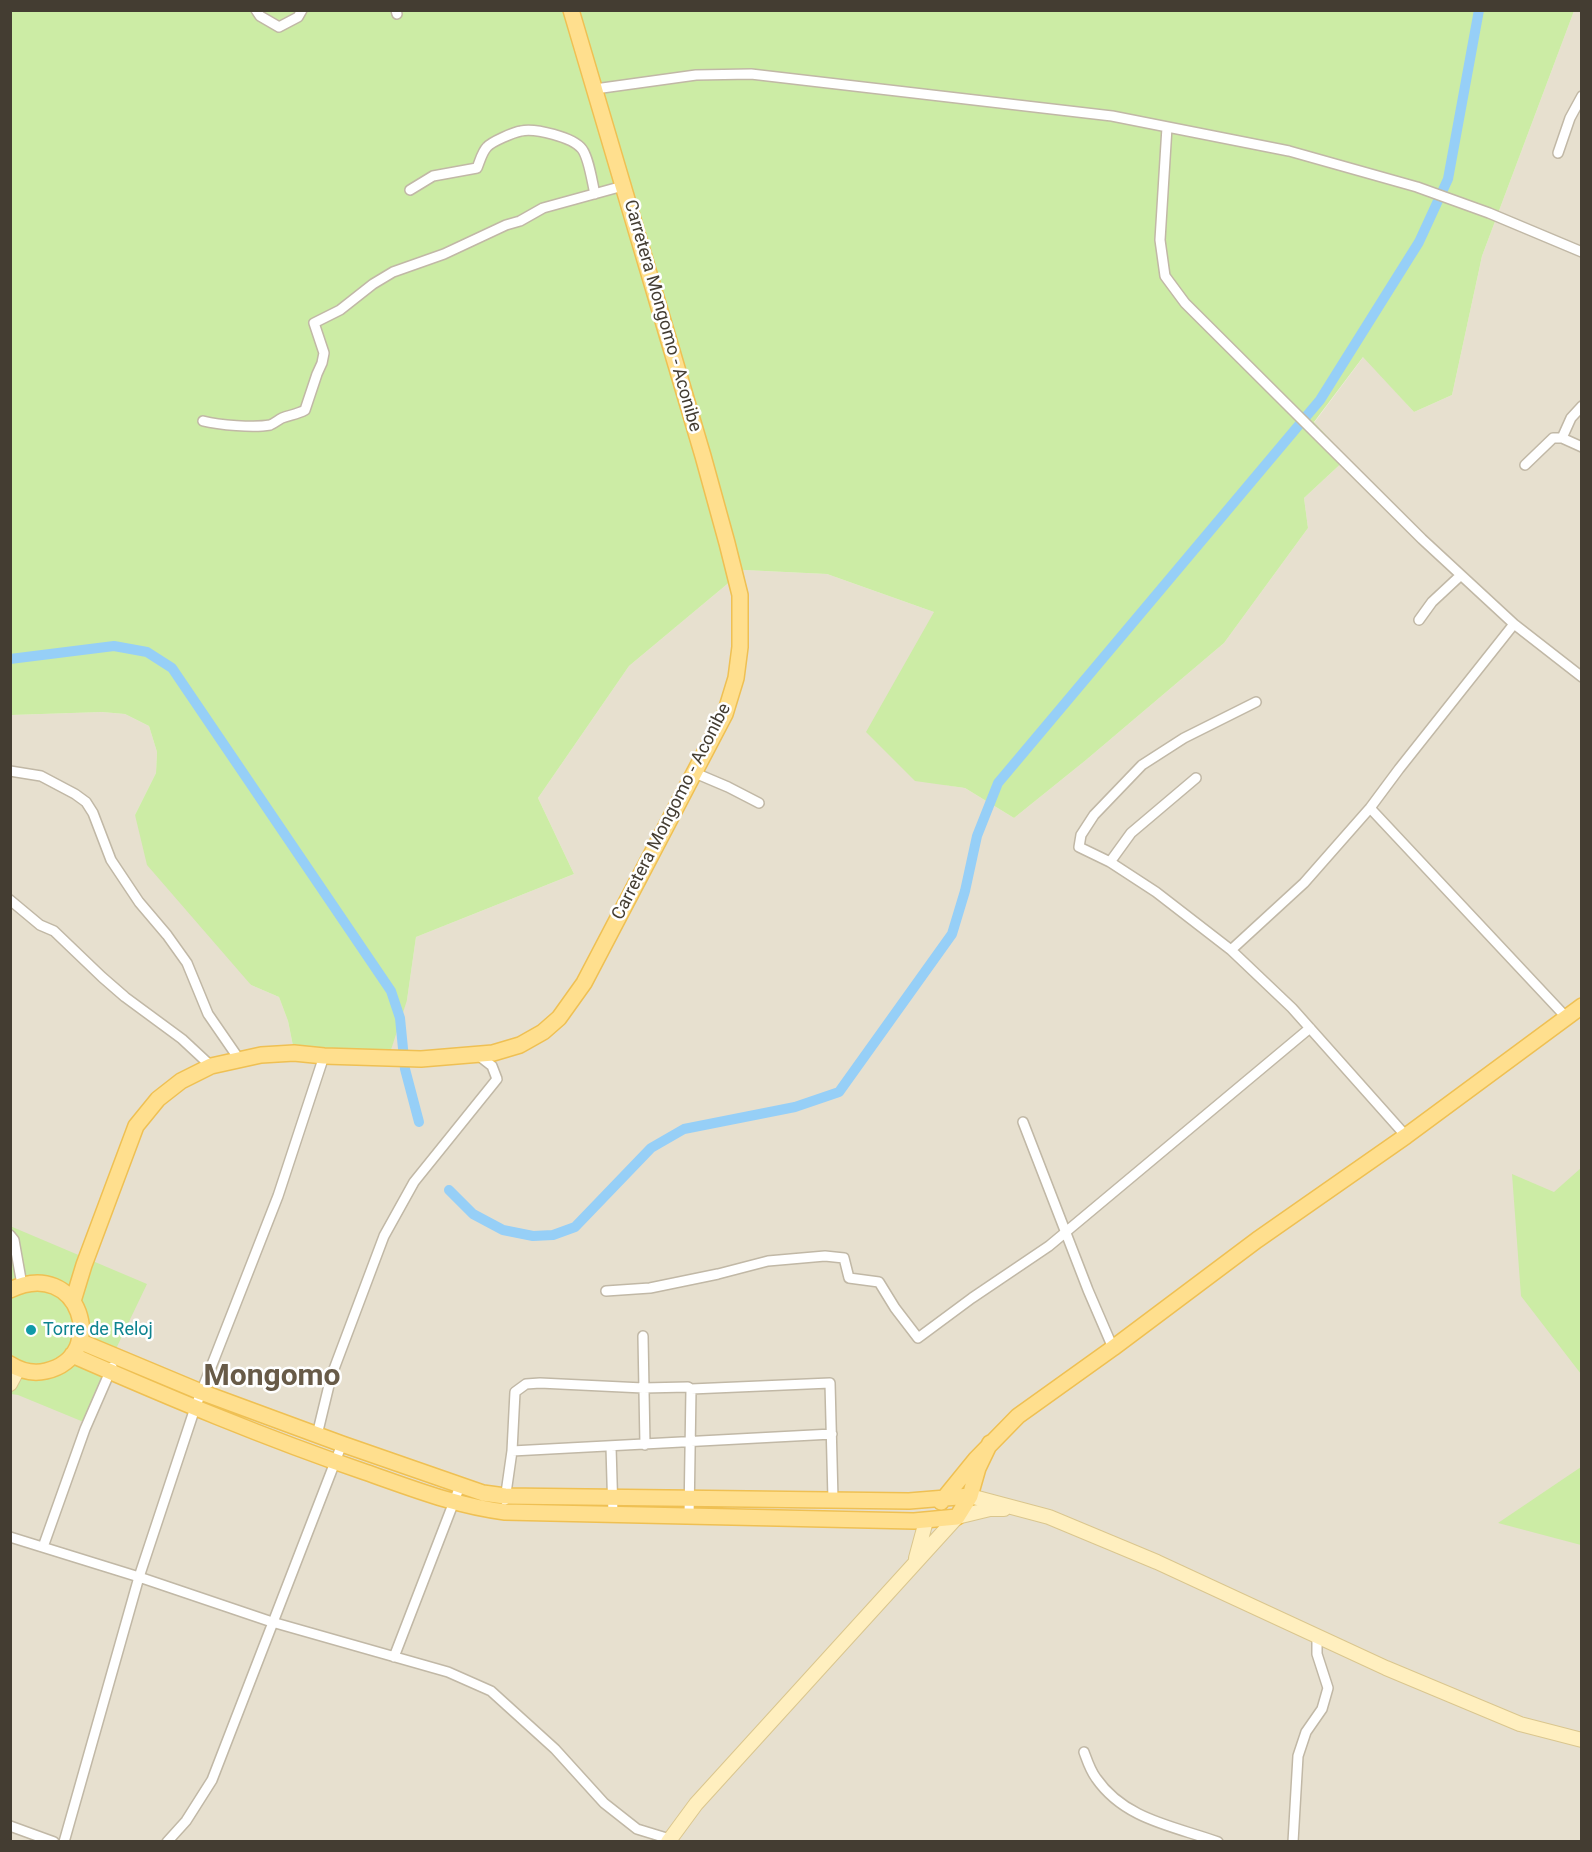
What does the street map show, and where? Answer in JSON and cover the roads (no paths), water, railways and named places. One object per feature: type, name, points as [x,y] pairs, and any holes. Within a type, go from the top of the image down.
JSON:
[{"type":"main road","name":"Carretera Mongomo - Aconibe","points":[[73,1301],[84,1265],[136,1126],[158,1099],[181,1081],[211,1066],[261,1055],[294,1053],[421,1059],[493,1053],[520,1045],[543,1032],[564,1012],[584,983],[725,714],[736,678],[740,647],[740,595],[703,456],[571,10]]},
{"type":"main road","points":[[926,1521],[990,1443],[1018,1416],[1257,1240],[1406,1136],[1581,1006]]},
{"type":"main road","name":"Carretera Mongomo - Aconibe","points":[[60,1289],[84,1265]]},
{"type":"main road","points":[[14,1366],[29,1372],[41,1372],[52,1370],[63,1364],[72,1355],[80,1341],[81,1320],[73,1301],[60,1289],[35,1282],[16,1288]]},
{"type":"main road","points":[[80,1341],[201,1392],[483,1493],[505,1496],[909,1500],[970,1496]]},
{"type":"main road","points":[[72,1355],[195,1408],[336,1462],[453,1502],[505,1512],[926,1521],[957,1517],[970,1496],[978,1468],[990,1443]]},
{"type":"street","points":[[256,10],[260,16],[279,27],[298,17],[302,10]]},
{"type":"street","points":[[595,89],[696,75],[751,74],[1112,116],[1289,152],[1417,187],[1489,213],[1581,252]]},
{"type":"street","points":[[1558,153],[1570,118],[1581,96]]},
{"type":"street","points":[[1167,127],[1160,240],[1165,276],[1185,303],[1461,575],[1514,624],[1581,677]]},
{"type":"street","points":[[411,190],[433,176],[477,168],[489,144],[520,131],[529,130],[577,143],[584,151],[595,194]]},
{"type":"street","points":[[203,422],[261,426],[273,424],[305,410],[324,353],[314,323],[340,310],[373,284],[393,272],[444,254],[543,208],[623,186]]},
{"type":"street","points":[[1562,438],[1571,418],[1581,406]]},
{"type":"street","points":[[1525,465],[1553,438],[1562,438],[1581,447]]},
{"type":"street","points":[[1419,620],[1432,602],[1461,575]]},
{"type":"street","points":[[1231,950],[1304,883],[1371,808],[1399,769],[1514,624]]},
{"type":"street","points":[[1256,702],[1184,738],[1142,765],[1094,815],[1081,835],[1079,847],[1110,861],[1156,892],[1231,950],[1292,1008],[1406,1136]]},
{"type":"street","points":[[10,771],[41,776],[86,802],[93,813],[111,860],[139,902],[187,963],[208,1014],[239,1059]]},
{"type":"street","points":[[695,773],[759,803]]},
{"type":"street","points":[[1110,861],[1131,833],[1196,778]]},
{"type":"street","points":[[1371,808],[1566,1017]]},
{"type":"street","points":[[10,900],[40,925],[54,931],[125,997],[182,1039],[211,1066]]},
{"type":"street","points":[[606,1291],[650,1288],[768,1261],[825,1256],[844,1258],[849,1278],[879,1282],[894,1308],[918,1338],[1049,1246],[1310,1028]]},
{"type":"street","points":[[317,1435],[331,1377],[384,1236],[414,1182],[497,1079],[492,1066],[476,1054]]},
{"type":"street","points":[[64,1842],[139,1577],[195,1408],[278,1196],[324,1056]]},
{"type":"street","points":[[1023,1122],[1113,1348]]},
{"type":"street","points":[[10,1235],[14,1240],[16,1288]]},
{"type":"street","points":[[643,1336],[645,1445]]},
{"type":"street","points":[[43,1547],[85,1429],[116,1356]]},
{"type":"street","points":[[10,1384],[14,1366]]},
{"type":"street","points":[[505,1512],[505,1496],[512,1451],[515,1392],[526,1384],[540,1383],[643,1388],[688,1387],[691,1389],[830,1383],[833,1499]]},
{"type":"street","points":[[689,1517],[691,1389]]},
{"type":"street","points":[[512,1451],[832,1434]]},
{"type":"street","points":[[167,1842],[186,1821],[212,1780],[342,1444]]},
{"type":"street","points":[[611,1447],[612,1514]]},
{"type":"street","points":[[394,1657],[460,1486]]},
{"type":"street","points":[[970,1496],[1060,1521],[1156,1562],[1386,1668],[1520,1724],[1581,1740]]},
{"type":"street","points":[[10,1537],[272,1622],[448,1672],[491,1690],[555,1749],[604,1803],[637,1829],[671,1840],[696,1804],[957,1517],[990,1509],[1012,1508]]},
{"type":"street","points":[[913,1565],[919,1552],[926,1521]]},
{"type":"street","points":[[1293,1842],[1298,1756],[1306,1732],[1322,1709],[1328,1688],[1317,1654],[1317,1636]]},
{"type":"street","points":[[1084,1752],[1095,1777],[1130,1811],[1156,1823],[1218,1842]]},
{"type":"street","points":[[10,1826],[54,1842]]},
{"type":"waterway","points":[[449,1190],[473,1214],[503,1230],[533,1236],[553,1235],[575,1227],[651,1148],[684,1129],[795,1107],[839,1092],[952,934],[965,891],[977,836],[998,783],[1320,400],[1419,242],[1448,179],[1479,10]]},
{"type":"waterway","points":[[10,659],[114,646],[147,652],[172,668],[391,991],[400,1018],[405,1069],[419,1122]]},
{"type":"place","name":"Torre de Reloj","points":[[31,1330]]},
{"type":"district","name":"Mongomo","points":[[272,1377]]}]
